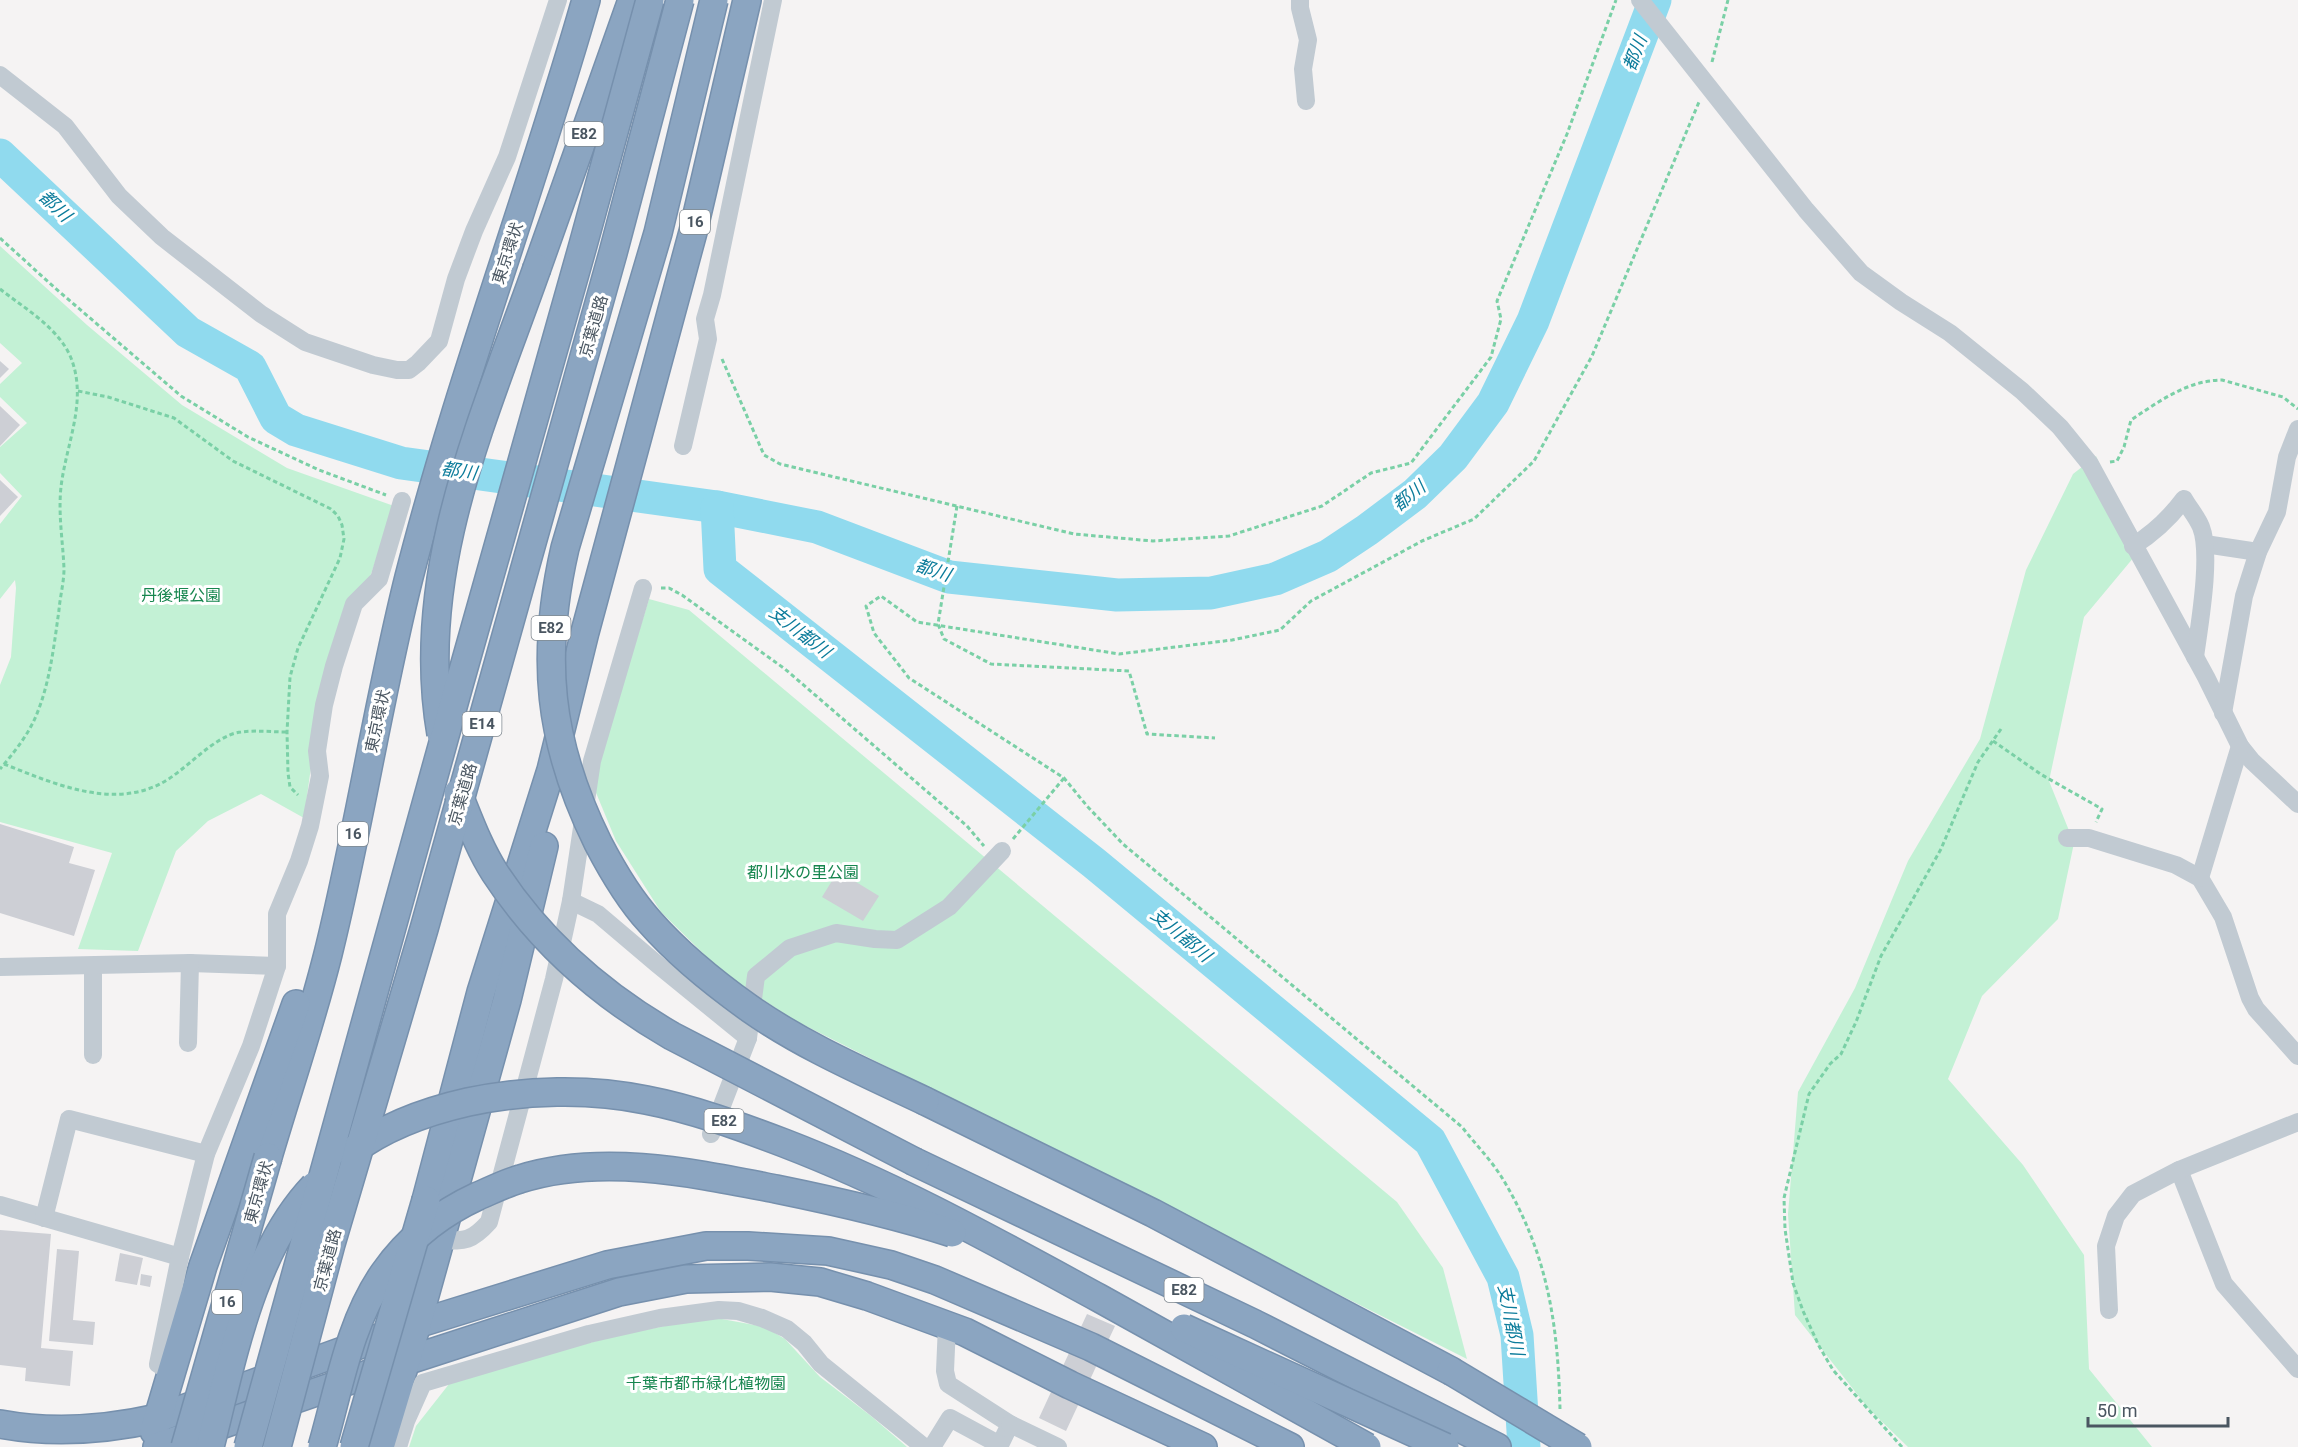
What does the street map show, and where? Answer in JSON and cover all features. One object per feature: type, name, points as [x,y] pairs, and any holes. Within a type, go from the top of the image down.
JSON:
[{"type":"highway","name":"東京環状","points":[[185,1447],[328,955],[409,578],[428,508],[586,0]]},
{"type":"highway","name":"E82","points":[[632,0],[462,479],[452,517],[438,591],[434,681],[443,750],[477,840],[494,872],[537,929],[578,970],[615,1000],[664,1031],[915,1162],[1255,1324],[1448,1435]]},
{"type":"highway","name":"京葉道路","points":[[248,1447],[584,245],[650,0]]},
{"type":"highway","name":"京葉道路","points":[[277,1447],[331,1244],[424,929],[610,264],[680,0]]},
{"type":"highway","name":"E82","points":[[714,0],[658,233],[568,537],[552,609],[551,669],[560,739],[567,769],[579,802],[609,864],[649,921],[673,946],[723,988],[778,1026],[863,1071],[1153,1213],[1451,1371],[1578,1447]]},
{"type":"highway","name":"16","points":[[354,1447],[426,1200],[482,992],[551,771],[635,442],[693,232],[747,0]]},
{"type":"highway","points":[[149,1447],[203,1266],[301,990],[357,731],[388,628],[409,578]]},
{"type":"highway","points":[[380,1447],[417,1324],[507,1000],[551,812],[551,771]]},
{"type":"highway","name":"E82","points":[[210,1447],[242,1328],[263,1267],[283,1228],[308,1193],[328,1171],[355,1149],[420,1116],[478,1100],[536,1093],[616,1095],[645,1099],[694,1111],[843,1166],[956,1219],[1367,1447]]},
{"type":"highway","name":"E82","points":[[322,1447],[348,1353],[358,1326],[383,1275],[400,1252],[442,1216],[465,1202],[520,1179],[552,1171],[587,1167],[623,1167],[703,1174],[835,1201],[923,1224],[974,1240],[1077,1280],[1448,1435],[1497,1447]]},
{"type":"highway","points":[[0,1424],[68,1431],[125,1425],[158,1418],[417,1324],[607,1265],[706,1246],[748,1246],[828,1251],[891,1265],[934,1280],[1091,1347],[1290,1447]]},
{"type":"highway","points":[[157,1447],[406,1361],[619,1292],[686,1279],[770,1277],[820,1282],[867,1296],[947,1325],[1188,1444]]},
{"type":"street","points":[[0,75],[64,126],[119,196],[162,237],[261,314],[304,342],[373,365],[409,370],[439,341],[456,279],[470,240],[507,157],[558,0]]},
{"type":"street","points":[[683,446],[708,339],[705,319],[712,295],[773,0]]},
{"type":"street","points":[[1300,0],[1308,40],[1303,69],[1306,101]]},
{"type":"street","points":[[1640,0],[1806,210],[1861,273],[1950,333],[2022,391],[2060,427],[2090,464],[2240,746],[2252,761],[2298,804]]},
{"type":"street","points":[[2223,713],[2244,596],[2258,552],[2277,512],[2287,457],[2298,429]]},
{"type":"street","points":[[2133,546],[2149,537],[2168,520],[2184,499],[2201,527],[2205,544],[2202,602],[2194,657]]},
{"type":"street","points":[[170,1372],[158,1364],[180,1257],[206,1154],[251,1047],[277,966],[277,914],[299,861],[310,826],[320,776],[317,751],[324,705],[334,666],[354,604],[378,579],[402,501]]},
{"type":"street","points":[[2205,544],[2258,552]]},
{"type":"street","points":[[439,1240],[463,1241],[476,1237],[489,1222],[554,979],[571,901],[592,761],[643,588]]},
{"type":"street","points":[[2200,878],[2240,746]]},
{"type":"street","points":[[2067,838],[2089,838],[2176,865],[2200,878],[2223,917],[2250,998],[2256,1009],[2298,1056]]},
{"type":"street","points":[[711,1134],[748,1038],[756,976],[790,948],[836,933],[897,940],[949,907],[998,855]]},
{"type":"street","points":[[571,901],[598,914],[748,1038]]},
{"type":"street","points":[[0,967],[190,963],[277,966]]},
{"type":"street","points":[[188,1043],[190,963]]},
{"type":"street","points":[[93,966],[93,1055]]},
{"type":"street","points":[[44,1218],[69,1119],[206,1154]]},
{"type":"street","points":[[2109,1310],[2106,1246],[2116,1216],[2133,1194],[2179,1170],[2298,1122]]},
{"type":"street","points":[[2179,1170],[2224,1284],[2298,1369]]},
{"type":"street","points":[[0,1205],[180,1257]]},
{"type":"street","points":[[398,1447],[406,1421],[423,1383],[589,1334],[660,1318],[719,1310],[738,1311],[787,1329],[804,1343],[822,1364],[924,1447]]},
{"type":"street","points":[[947,1325],[945,1371],[948,1384],[1010,1424],[1058,1447]]},
{"type":"street","points":[[406,1361],[423,1383]]},
{"type":"street","points":[[932,1447],[950,1418],[1000,1446],[1010,1424]]},
{"type":"path","points":[[719,351],[764,455],[780,464],[1074,534],[1153,541],[1229,536],[1323,506],[1371,473],[1411,463],[1491,357],[1501,319],[1497,301],[1567,134],[1616,0]]},
{"type":"path","points":[[1560,1413],[1554,1315],[1538,1251],[1504,1180],[1462,1127],[1123,844],[1064,778],[909,678],[874,633],[866,606],[880,596],[917,622],[1119,654],[1232,640],[1280,630],[1311,600],[1422,541],[1474,519],[1534,461],[1592,356],[1707,84],[1728,0]]},
{"type":"path","points":[[0,238],[181,396],[248,437],[320,470],[402,501]]},
{"type":"path","points":[[0,289],[52,330],[63,342],[71,357],[78,391],[78,405],[61,488],[60,530],[64,572],[52,660],[36,717],[0,769]]},
{"type":"path","points":[[2090,464],[2117,461],[2124,447],[2131,420],[2178,391],[2214,380],[2222,380],[2283,397],[2298,409]]},
{"type":"path","points":[[78,391],[108,397],[174,418],[233,461],[331,509],[338,516],[344,539],[340,558],[298,648],[290,677],[287,732],[290,788],[315,803]]},
{"type":"path","points":[[957,506],[938,624],[944,639],[991,664],[1129,671],[1147,734],[1215,738]]},
{"type":"path","points":[[643,588],[669,588],[682,595],[785,669],[967,825],[998,855],[1064,778]]},
{"type":"path","points":[[1902,1447],[1833,1370],[1819,1346],[1793,1283],[1785,1229],[1784,1198],[1809,1094],[1830,1064],[1841,1054],[1881,956],[1941,849],[1978,762],[2001,729]]},
{"type":"path","points":[[4,764],[53,783],[89,792],[117,795],[137,792],[158,785],[181,772],[218,741],[239,732],[287,732]]},
{"type":"path","points":[[1993,741],[2042,775],[2102,808],[2089,838]]},
{"type":"green space","name":"丹後堰公園","points":[[0,246],[87,325],[182,405],[287,468],[394,506],[369,580],[321,694],[304,818],[261,794],[208,821],[176,851],[138,951],[78,949],[112,853],[0,822],[0,685],[11,657],[16,588],[15,580],[0,599],[0,524],[22,496],[0,473],[0,447],[27,423],[0,397],[0,384],[22,363],[0,343]]},
{"type":"green space","points":[[2096,456],[2115,500],[2134,557],[2084,617],[2049,781],[2074,843],[2058,919],[1982,996],[1948,1079],[2023,1165],[2084,1255],[2089,1369],[2152,1447],[1908,1447],[1868,1408],[1795,1315],[1788,1214],[1798,1092],[1855,988],[1908,861],[1980,739],[2026,570],[2073,474]]},
{"type":"green space","name":"都川水の里公園","points":[[649,599],[689,610],[1397,1202],[1443,1268],[1467,1359],[792,1019],[722,972],[661,912],[616,841],[592,783]]},
{"type":"green space","name":"千葉市都市緑化植物園","points":[[711,1317],[765,1327],[785,1339],[820,1377],[907,1447],[409,1447],[416,1426],[453,1379],[619,1335]]},
{"type":"building","points":[[0,361],[9,369],[0,378]]},
{"type":"building","points":[[0,406],[20,425],[0,446]]},
{"type":"building","points":[[0,480],[18,497],[0,516]]},
{"type":"building","points":[[0,824],[74,847],[69,863],[95,870],[74,936],[0,913]]},
{"type":"building","points":[[838,871],[879,896],[863,921],[822,897]]},
{"type":"building","points":[[0,1230],[51,1234],[41,1348],[73,1351],[70,1386],[25,1381],[26,1368],[0,1365]]},
{"type":"building","points":[[57,1249],[79,1251],[73,1320],[95,1322],[93,1345],[49,1341]]},
{"type":"building","points":[[120,1253],[143,1258],[137,1285],[115,1281]]},
{"type":"building","points":[[141,1274],[152,1276],[150,1287],[140,1285]]},
{"type":"building","points":[[1087,1314],[1115,1326],[1066,1431],[1039,1418]]},
{"type":"waterway","name":"都川","points":[[0,155],[188,332],[250,367],[276,418],[296,430],[401,463],[717,507],[817,527],[949,577],[1117,595],[1211,593],[1275,579],[1328,556],[1415,494],[1453,457],[1493,403],[1533,321],[1655,0]]},
{"type":"waterway","name":"支川都川","points":[[717,507],[720,569],[1094,863],[1430,1141],[1503,1277],[1517,1335],[1524,1447]]}]
